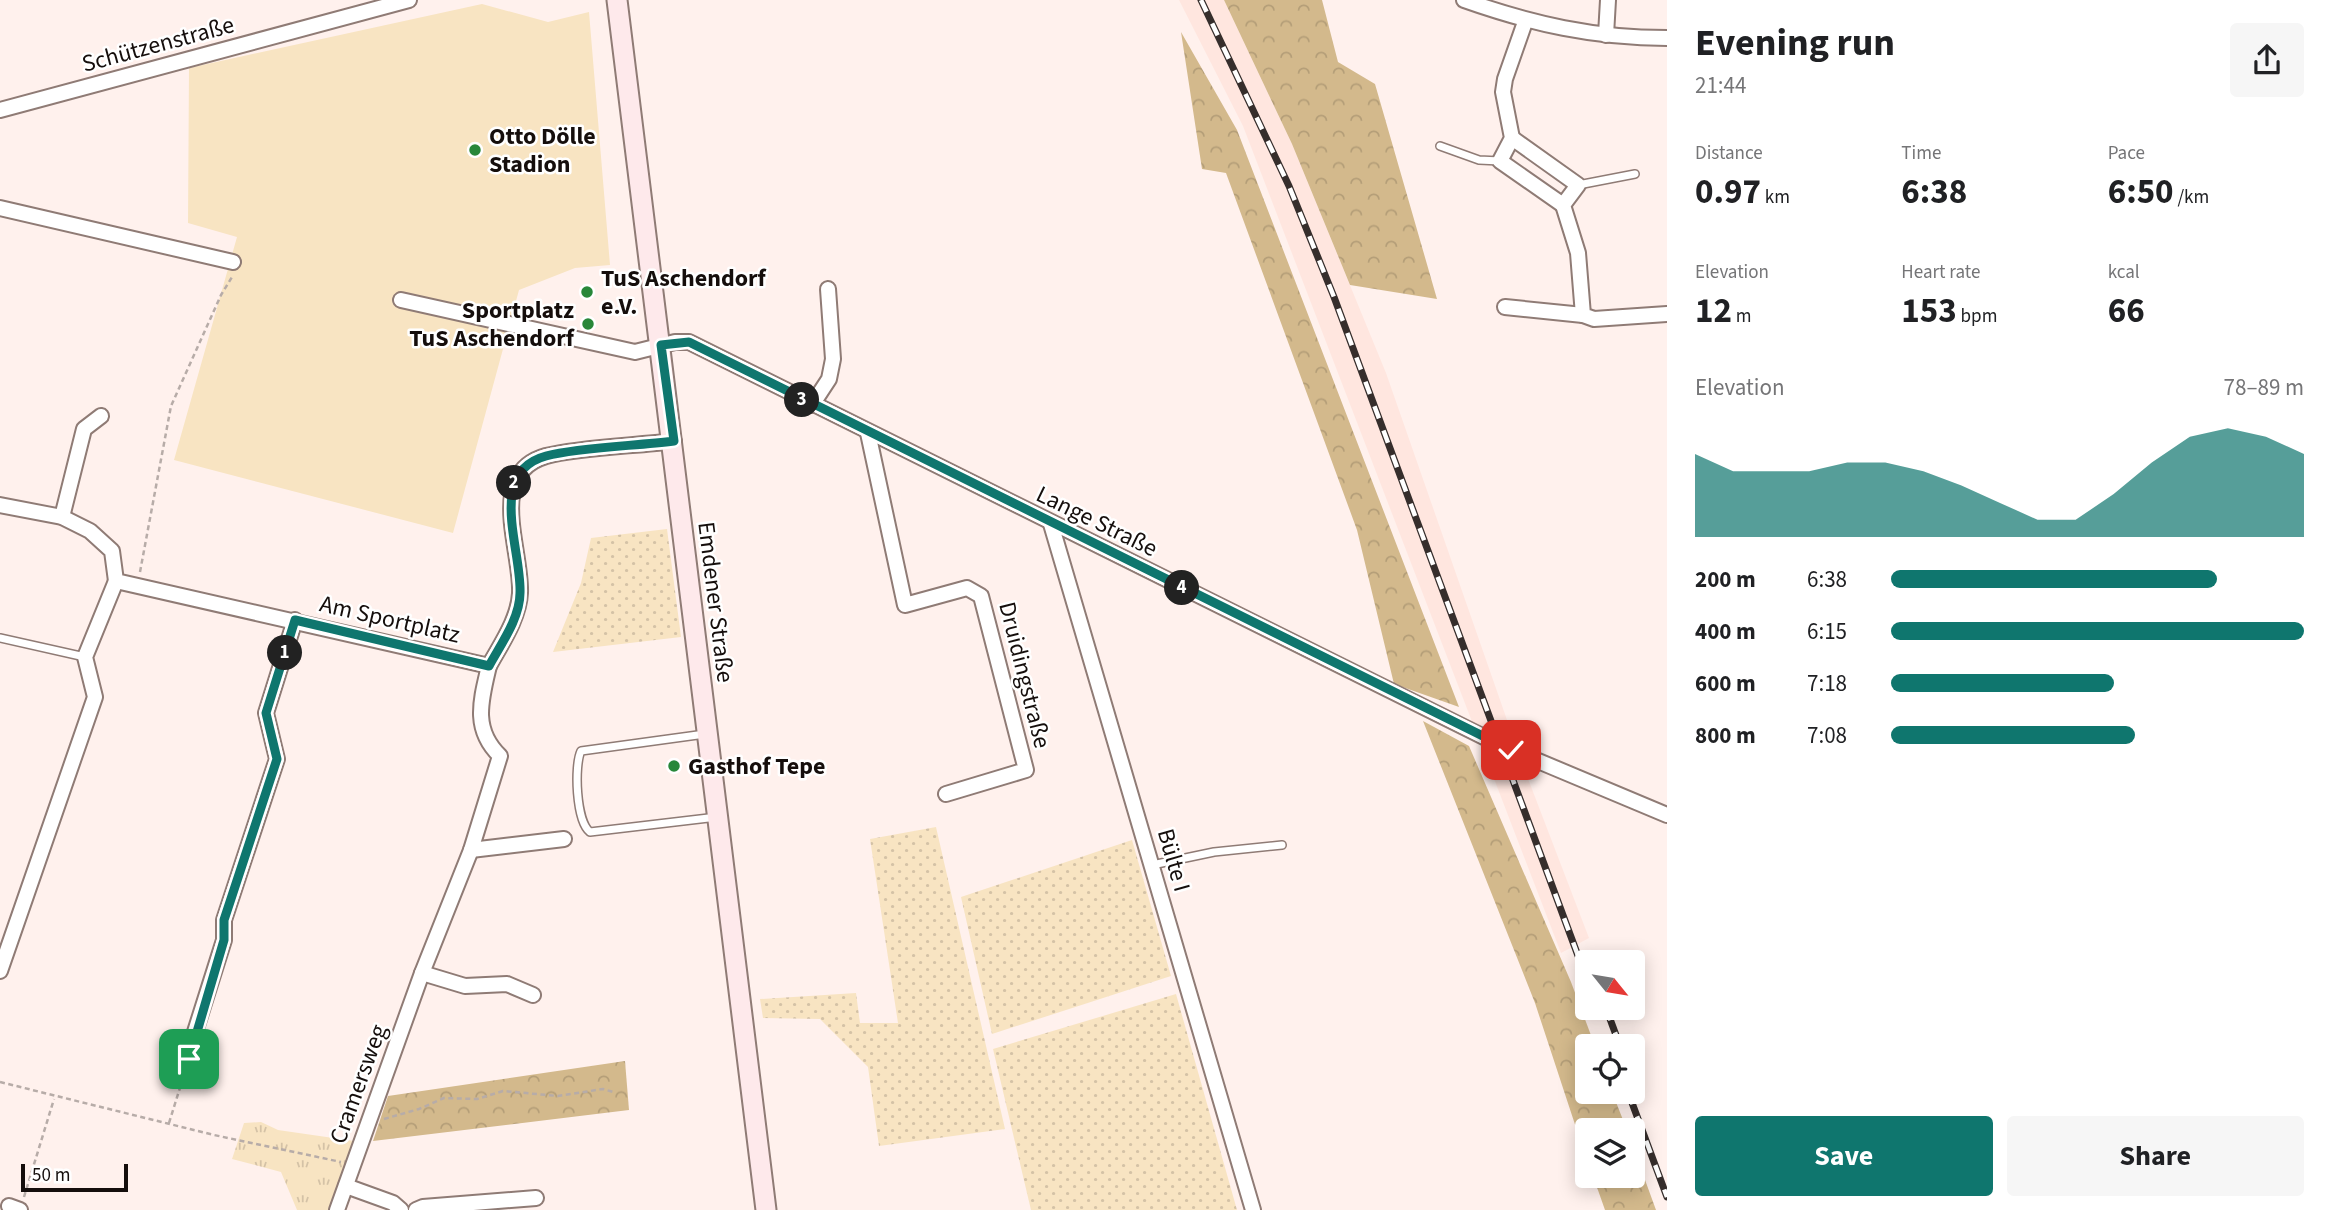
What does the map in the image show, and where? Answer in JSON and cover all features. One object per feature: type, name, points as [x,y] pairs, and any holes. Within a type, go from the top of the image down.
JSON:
[{"type":"street","name":"Schützenstraße","points":[[0,110],[410,0]]},
{"type":"street","name":"Emdener Straße","points":[[617,0],[674,441],[680,519],[766,1210]]},
{"type":"street","points":[[1464,0],[1525,22],[1606,35],[1667,38]]},
{"type":"street","points":[[1606,35],[1608,0]]},
{"type":"street","points":[[1525,22],[1505,79],[1503,92],[1512,138],[1500,161],[1563,205],[1578,253],[1583,315]]},
{"type":"street","points":[[1512,138],[1578,185],[1563,205]]},
{"type":"street","points":[[0,208],[233,262]]},
{"type":"street","points":[[812,405],[830,379],[833,359],[828,289]]},
{"type":"street","points":[[401,300],[635,352],[661,345]]},
{"type":"street","points":[[1505,307],[1583,315],[1594,319],[1667,314]]},
{"type":"street","name":"Lange Straße","points":[[661,345],[689,342],[1500,745],[1667,815]]},
{"type":"street","points":[[62,517],[84,429],[101,416]]},
{"type":"street","name":"Druidingstraße","points":[[868,433],[905,605],[967,588],[981,596],[1026,770],[946,794]]},
{"type":"street","points":[[489,666],[508,632],[520,596],[518,556],[509,512],[514,483],[524,467],[545,456],[674,441]]},
{"type":"street","points":[[0,505],[62,517],[90,531],[112,551],[116,581],[85,657],[96,697],[0,971]]},
{"type":"street","name":"Bülte I","points":[[1051,524],[1253,1210]]},
{"type":"street","name":"Am Sportplatz","points":[[116,581],[489,666]]},
{"type":"street","name":"Am Sportplatz","points":[[192,1049],[224,940],[224,920],[277,759],[266,713],[295,620]]},
{"type":"street","name":"Cramersweg","points":[[337,1210],[422,974],[471,850],[500,756],[488,744],[481,726],[480,705],[489,666]]},
{"type":"street","points":[[471,850],[564,839]]},
{"type":"street","points":[[422,974],[465,986],[507,984],[533,995]]},
{"type":"street","points":[[346,1186],[401,1210]]},
{"type":"street","points":[[416,1210],[423,1207],[536,1198]]},
{"type":"lane","points":[[1440,146],[1479,160],[1500,161]]},
{"type":"lane","points":[[1578,185],[1635,174]]},
{"type":"lane","points":[[0,638],[85,657]]},
{"type":"lane","points":[[708,733],[581,751],[577,760],[581,818],[590,832],[718,817]]},
{"type":"lane","points":[[1152,865],[1214,852],[1282,845]]},
{"type":"path","points":[[137,585],[171,406],[221,295],[235,272],[233,262]]},
{"type":"path","points":[[169,1124],[192,1049]]},
{"type":"path","points":[[0,1082],[54,1098],[353,1165]]},
{"type":"path","points":[[370,1118],[393,1116],[443,1098],[477,1099],[503,1091],[558,1096],[603,1089],[613,1092]]},
{"type":"path","points":[[15,1208],[54,1098]]},
{"type":"shaded area","points":[[1179,0],[1224,0],[1292,144],[1386,373],[1522,763],[1589,938],[1561,953],[1243,126]]},
{"type":"green space","points":[[1224,0],[1322,0],[1338,62],[1375,84],[1437,299],[1350,285],[1292,144]]},
{"type":"green space","points":[[482,4],[548,22],[589,12],[610,265],[575,268],[519,290],[453,533],[174,460],[237,237],[188,223],[189,68]]},
{"type":"green space","points":[[1181,32],[1237,130],[1459,707],[1394,684],[1357,530],[1226,173],[1202,169]]},
{"type":"green space","points":[[667,529],[681,637],[553,652],[581,583],[591,538]]},
{"type":"green space","points":[[1423,721],[1469,746],[1571,982],[1575,993],[1575,1020],[1585,1020],[1590,1034],[1575,1034],[1575,1104],[1617,1104],[1622,1118],[1575,1118],[1575,1125],[1535,1003]]},
{"type":"green space","points":[[936,827],[1005,1129],[879,1146],[868,1067],[820,1019],[763,1018],[760,999],[856,993],[860,1023],[898,1023],[870,839]]},
{"type":"green space","points":[[1132,840],[1171,976],[992,1034],[961,897]]},
{"type":"green space","points":[[1176,994],[1237,1210],[1031,1210],[993,1049]]},
{"type":"green space","points":[[625,1061],[629,1110],[373,1141],[388,1096]]},
{"type":"green space","points":[[261,1122],[278,1130],[354,1141],[330,1210],[297,1210],[281,1172],[232,1159],[244,1123]]},
{"type":"green space","points":[[1645,1180],[1656,1210],[1605,1210],[1597,1188],[1645,1188]]},
{"type":"railway","points":[[1201,0],[1289,186],[1334,297],[1576,950]]},
{"type":"railway","points":[[1610,1020],[1616,1034]]},
{"type":"railway","points":[[1632,1104],[1667,1197]]},
{"type":"place","name":"Otto Dölle Stadion","points":[[475,150]]},
{"type":"place","name":"TuS Aschendorf e.V.","points":[[587,292]]},
{"type":"place","name":"Sportplatz TuS Aschendorf","points":[[588,324]]},
{"type":"place","name":"Gasthof Tepe","points":[[674,766]]},
{"type":"route","points":[[189,1059],[224,940],[224,920],[277,759],[266,713],[295,620],[489,666],[508,632],[520,596],[518,556],[509,512],[514,483],[524,467],[545,456],[674,441],[661,345],[689,342],[1511,750]]}]
